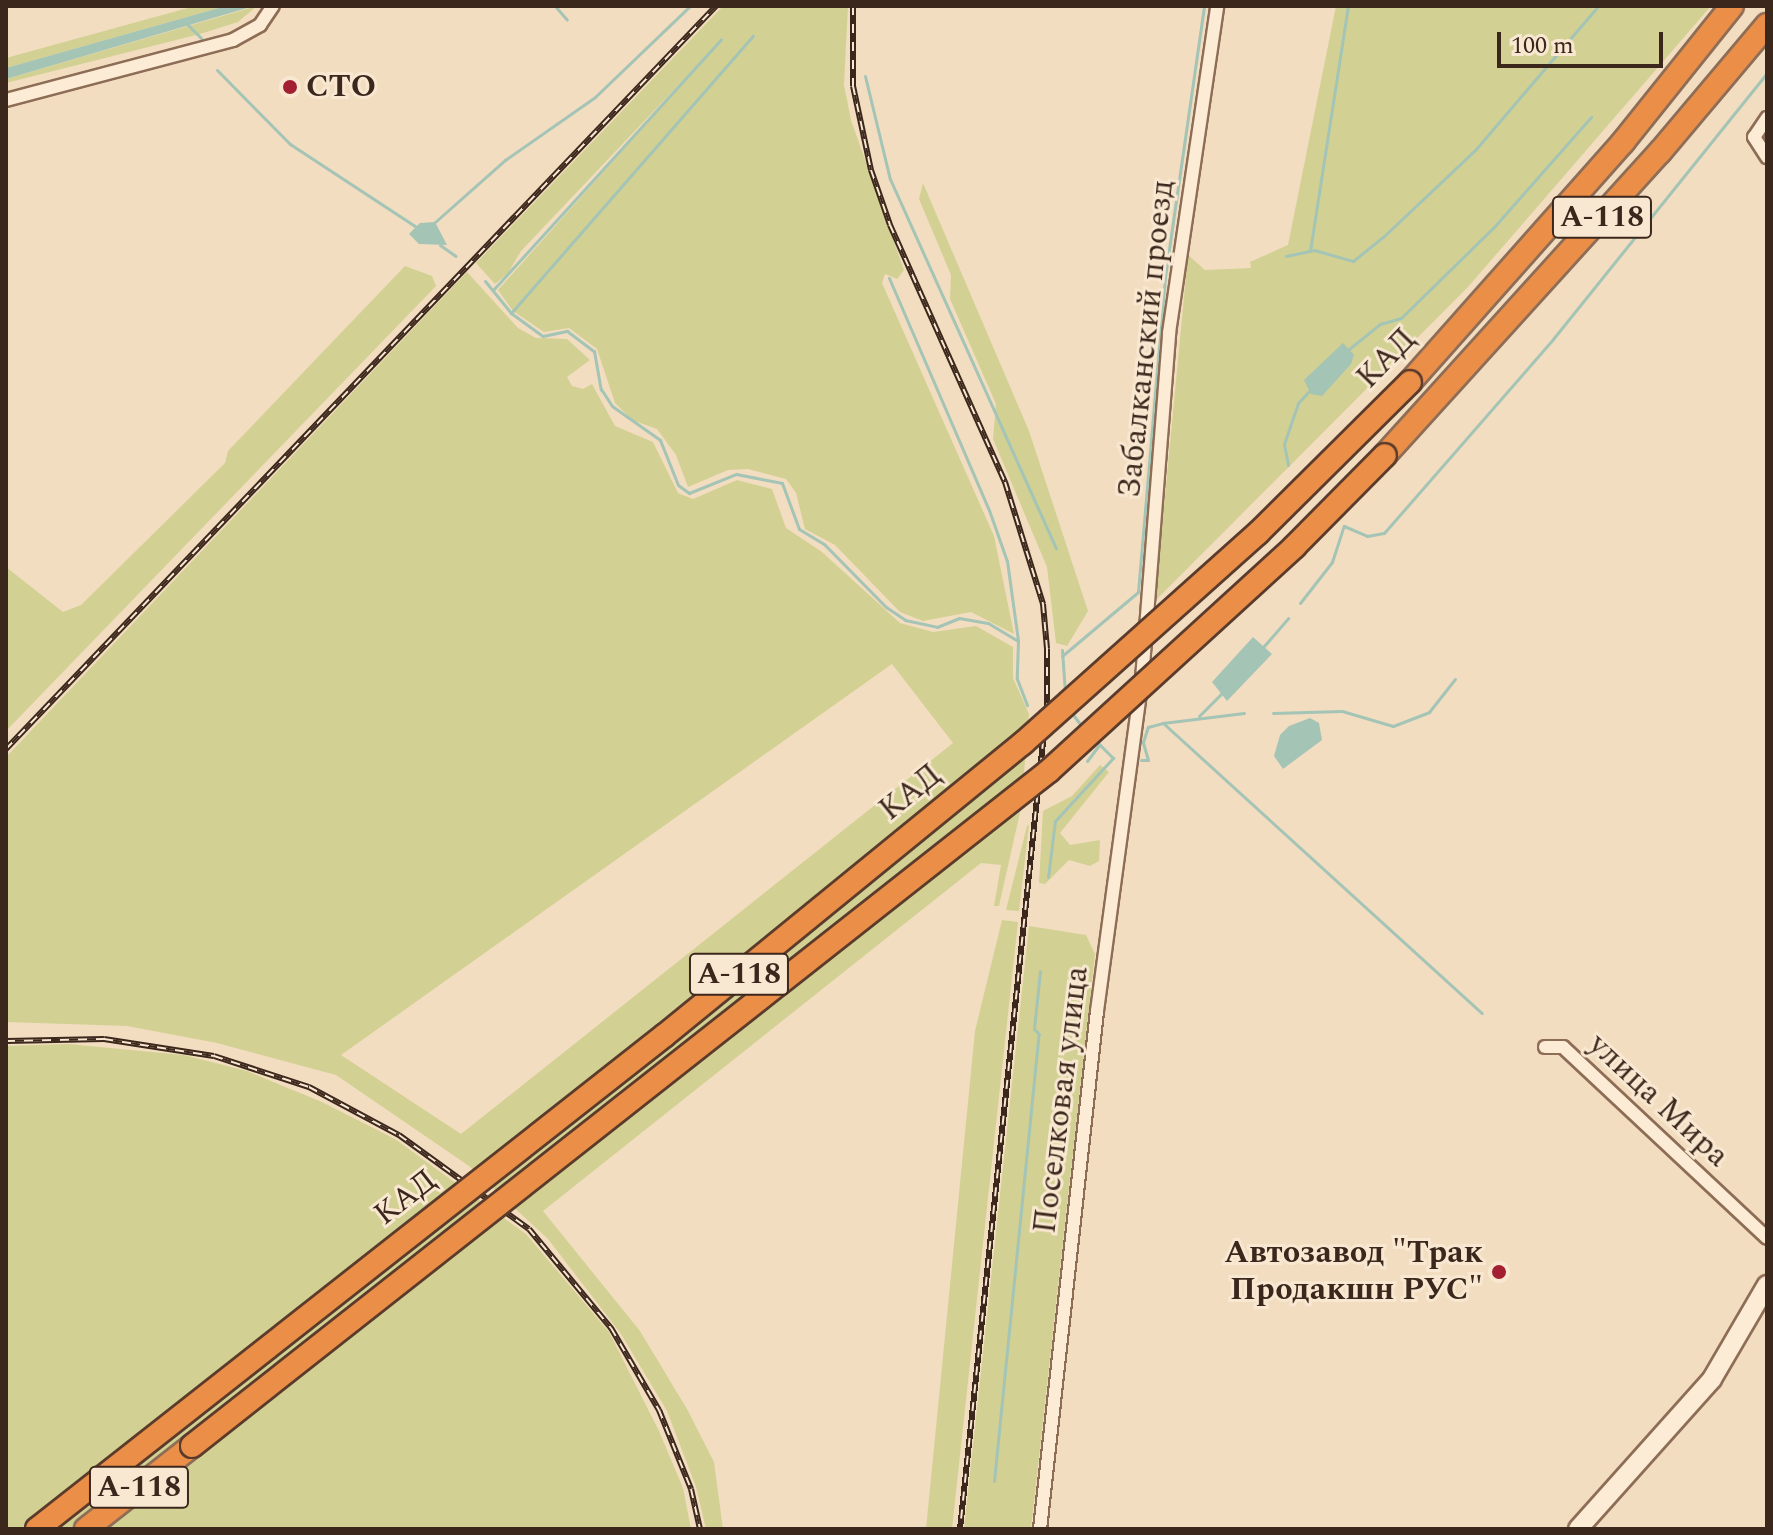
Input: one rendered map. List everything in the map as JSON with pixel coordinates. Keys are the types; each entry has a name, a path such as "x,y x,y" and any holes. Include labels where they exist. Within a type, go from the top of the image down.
{"highway":[{"name":"КАД","path":"37,1529 665,1035 1023,743 1258,533 1410,382 1623,142 1732,6"},
{"name":"КАД","path":"86,1529 1050,770 1294,547 1433,406 1767,25"}],"street":[{"path":"6,100 233,40 260,25 273,6"},
{"name":"Забалканский проезд","path":"1142,679 1169,333 1217,6"},
{"path":"1767,118 1754,137 1767,157"},
{"name":"Поселковая улица","path":"1040,1529 1097,1011 1142,679"},
{"name":"улица Мира","path":"1545,1047 1563,1047 1767,1238"},
{"path":"1578,1529 1712,1379 1767,1285"}],"shaded area":[{"path":"195,6 226,6 6,68 6,58"},
{"path":"226,6 254,6 6,79 6,68"},
{"path":"257,6 238,22 200,34 6,83 6,79"},
{"path":"723,6 848,6 844,85 851,120 904,270 897,279 885,274 882,283 994,536 1014,634 971,612 923,621 900,612 835,545 805,529 796,493 786,479 748,469 728,470 688,487 676,455 657,429 632,420 615,403 597,349 569,328 544,332 513,311 498,290 724,37 521,251 508,273 495,284 476,263"},
{"path":"1336,6 1711,6 1468,287 1155,601 1188,255 1205,270 1251,268 1250,262 1288,245"},
{"path":"923,183 1029,431 1088,611 1067,646 1056,643 1047,567 993,439 996,404 950,299 951,275 919,199"},
{"path":"435,222 447,245 419,244 409,234 420,223"},
{"path":"405,266 432,276 436,286 6,731 6,567 63,612 81,605 225,463 228,451"},
{"path":"467,272 518,328 536,338 567,339 590,360 567,377 572,386 583,389 592,384 615,426 653,442 678,493 693,499 737,480 772,489 786,528 822,552 900,623 933,632 976,626 1013,647 1013,678 1029,714 1021,808 999,906 994,906 1001,865 981,863 543,1211 640,1331 687,1409 714,1462 723,1529 706,1529 696,1487 667,1411 621,1334 548,1239 469,1166 336,1075 217,1043 127,1026 6,1022 6,757","holes":["892,664 953,743 461,1134 341,1055"]},
{"path":"1343,343 1354,355 1351,364 1322,396 1311,394 1304,380"},
{"path":"1253,637 1272,654 1227,701 1212,682"},
{"path":"1310,718 1319,723 1322,740 1283,769 1274,756 1280,735 1289,726"},
{"path":"1100,765 1109,772 1060,833 1070,845 1100,840 1099,861 1090,866 1069,860 1045,884 1039,883 1043,811 1072,796"},
{"path":"1027,826 1019,911 1006,910"},
{"path":"1002,920 1018,922 952,1529 926,1529 975,1031"},
{"path":"1029,926 1086,935 1095,954 1031,1529 964,1529"},
{"path":"68,1044 184,1055 247,1071 322,1102 395,1139 526,1234 609,1332 659,1431 683,1488 691,1529 6,1529 6,1046"}],"waterway":[{"path":"555,6 567,20"},
{"path":"435,222 505,160 595,97 690,6"},
{"path":"1062,656 1138,592 1165,277 1204,6"},
{"path":"1310,251 1348,6"},
{"path":"1286,256 1314,250 1353,261 1383,237 1476,149 1598,6"},
{"path":"187,24 201,38"},
{"path":"511,313 753,36"},
{"path":"493,290 721,39"},
{"path":"217,70 290,144 418,228"},
{"path":"1300,603 1332,562 1344,526 1367,536 1384,533 1553,339 1767,73"},
{"path":"865,76 890,179 1056,548"},
{"path":"1349,349 1380,324 1401,318 1494,227 1591,117"},
{"path":"440,245 456,256"},
{"path":"889,278 989,510 1007,561 1018,640"},
{"path":"485,281 511,313 543,336 567,331 594,351 601,389 612,406 660,440 678,485 689,493 736,474 782,483 799,529 824,544 886,607 905,620 937,627 959,618 988,623 1018,641 1017,679 1027,705"},
{"path":"1288,465 1284,444 1298,403 1311,389"},
{"path":"1264,646 1288,618"},
{"path":"1062,650 1065,693"},
{"path":"1273,713 1342,711 1393,726 1429,712 1455,679"},
{"path":"1199,716 1222,693"},
{"path":"1071,712 1083,728"},
{"path":"1244,713 1163,723 1482,1013"},
{"path":"1141,760 1148,760 1143,742 1148,727 1163,723"},
{"path":"1048,877 1055,821 1113,758 1094,739"},
{"path":"1087,761 1099,745"},
{"path":"994,1481 1039,1034 1034,1029 1040,971"}],"railway":[{"path":"6,749 716,6"},
{"path":"853,6 853,86 871,170 890,225 1005,482 1043,604 1047,649 1047,704 960,1529"},
{"path":"6,1041 104,1039 214,1056 309,1087 399,1135 529,1229 611,1328 659,1410 691,1489 700,1529"}],"place":[{"name":"СТО","path":"290,87"},
{"name":"Автозавод \"Трак Продакшн РУС\"","path":"1499,1272"}]}
